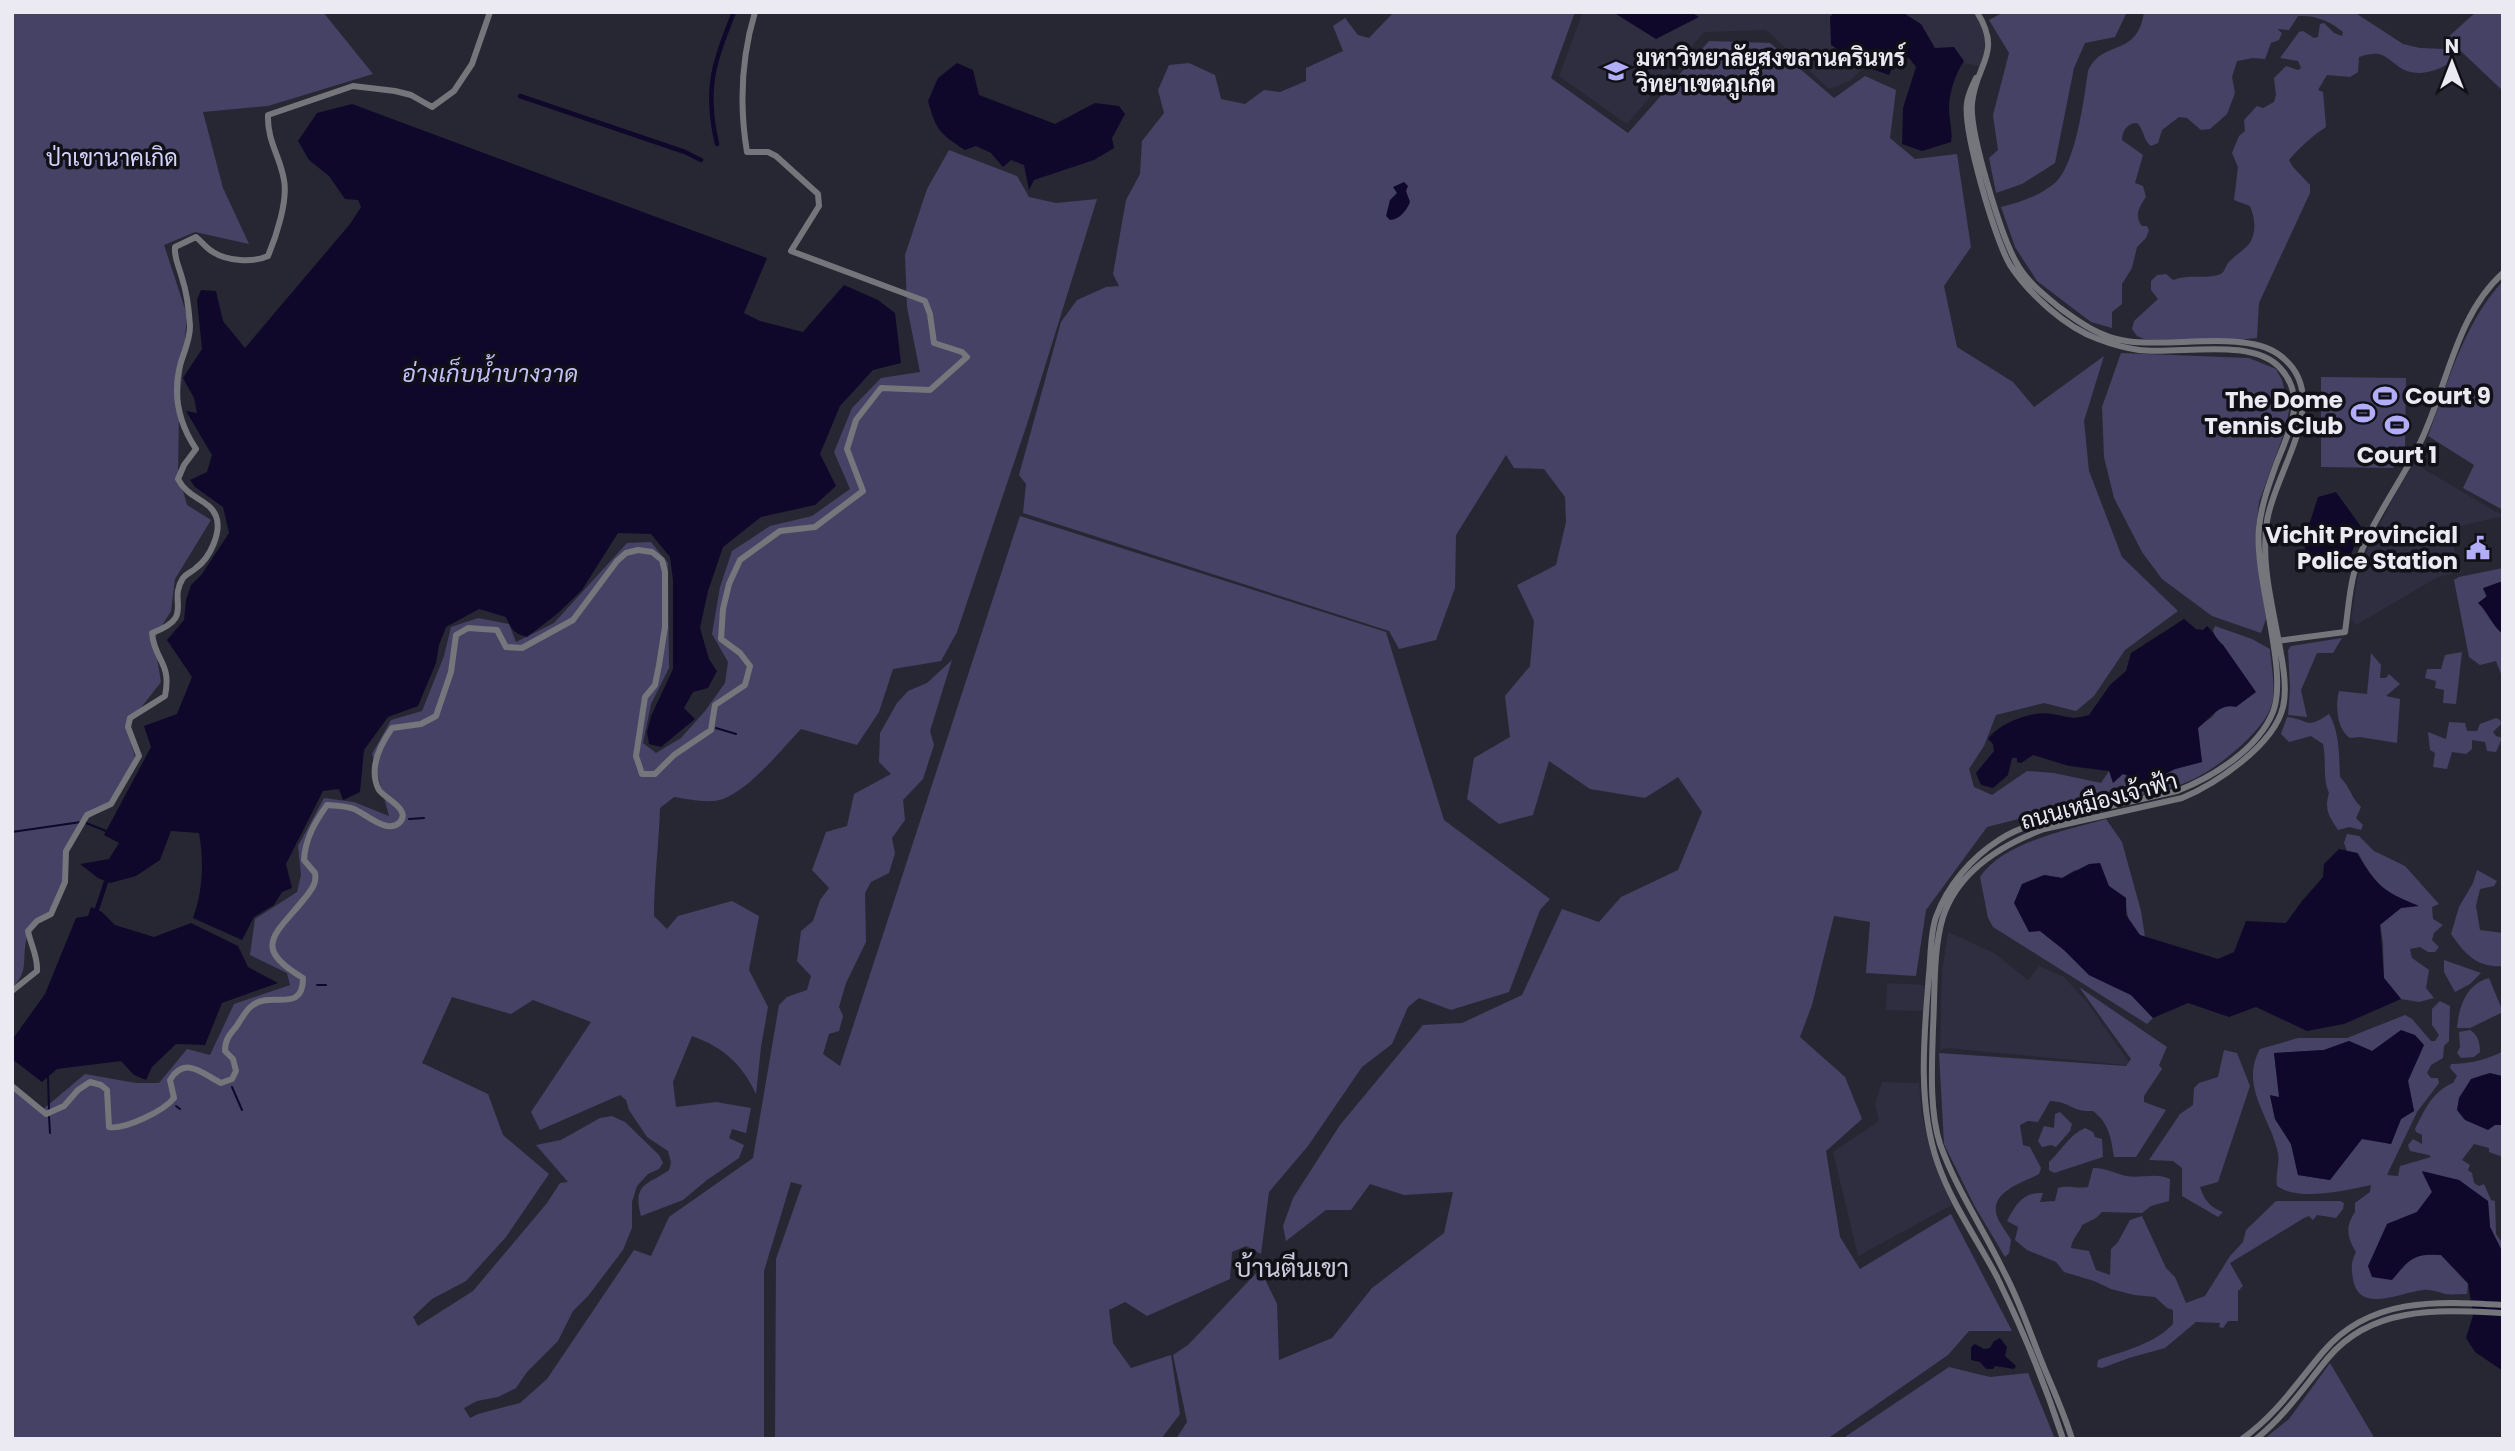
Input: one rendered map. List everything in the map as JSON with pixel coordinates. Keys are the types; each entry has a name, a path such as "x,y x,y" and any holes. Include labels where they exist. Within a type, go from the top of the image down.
{"street":[{"path":"12,991 37,971 38,961 28,931 37,921 51,914 65,882 66,851 87,816 111,804 139,756 128,727 130,718 165,696 169,680 166,667 153,643 152,633 170,626 177,615 179,587 184,577 206,558 218,527 212,509 184,491 178,479 196,449 176,405 181,360 189,345 190,328 187,298 174,258 175,247 196,237 212,252 223,257 258,261 268,256 279,231 285,182 267,131 268,115 353,86 402,93 432,107 454,91 472,64 489,12"},
{"path":"12,1086 46,1114 64,1106 78,1090 90,1082 101,1084 107,1090 109,1127 118,1129 168,1106 174,1098 170,1080 175,1071 184,1067 199,1070 222,1083 232,1079 236,1071 233,1059 225,1051 225,1041 251,1005 264,1000 295,998 303,990 303,978 276,959 272,949 273,936 314,886 315,873 304,860 305,845 317,820 327,805 356,810 383,824 394,826 401,822 401,810 379,790 375,772 377,755 391,728 421,724 436,716 451,672 456,635 468,628 497,630 506,647 522,648 573,620 626,553 638,550 652,552 662,560 665,572 665,626 655,685 645,696 636,756 642,774 655,774 674,755 711,730 715,705 745,685 750,666 740,653 721,639 723,609 729,583 740,560 780,531 815,527 863,491 847,449 856,420 881,388 930,390 967,357 962,352 934,343 930,314 925,301 791,251 818,206 818,194 776,156 768,152 747,152 740,98 745,49 755,12"},
{"name":"ถนนเหมืองเจ้าฟ้า","path":"1935,940 1943,916 1962,884 1988,857 2024,837 2066,823 2182,798 2213,782 2250,752 2276,725 2283,707 2275,641 2258,552 2259,528 2266,492 2290,432 2294,395 2291,384 2275,362 2251,352 2139,350 2102,341 2088,335 2038,299 2009,263 2000,244 1968,135 1967,103 1971,86 1983,67 1989,48 1986,27 1977,12"},
{"path":"2275,641 2345,632 2354,574 2363,548 2392,489 2419,445 2469,318 2493,281 2503,273"},
{"name":"ถนนเหมืองเจ้าฟ้า","path":"2062,1435 2004,1294 1955,1204 1938,1164 1927,1124 1925,1072 1938,911 1956,879 1978,856 2020,828 2178,791 2207,778 2234,758 2267,723 2274,709 2279,667"},
{"path":"2020,828 2024,837"},
{"name":"ถนนเหมืองเจ้าฟ้า","path":"1934,950 1933,1048 1936,1128 1959,1189 2009,1281 2072,1439"},
{"path":"2256,1439 2284,1413 2333,1340 2365,1318 2409,1305 2503,1305"},
{"path":"2460,1307 2503,1313"},
{"path":"2242,1439 2300,1388"},
{"path":"2062,1435 2068,1428"}],"shaded area":[{"name":"มหาวิทยาลัยสงขลานครินทร์ วิทยาเขตภูเก็ต","path":"1583,12 1977,12 1986,27 1983,67 1885,46 1850,81 1829,89 1766,30 1704,32 1627,124 1559,76"},
{"path":"2414,463 2503,516 2448,529 2461,571 2436,578 2356,625 2351,619 2358,575 2392,500"},
{"path":"1948,932 1994,953 2028,980 2039,966 2064,977 2086,1001 2129,1062 2126,1065 1947,1048 1940,1050 1942,972"},
{"path":"1887,983 1924,985 1923,1011 1886,1010"},
{"path":"1882,1082 1919,1083 1922,1117 1937,1171 1952,1205 1858,1256 1833,1152 1879,1121 1875,1104"}],"green space":[{"name":"ป่าเขานาคเกิด","path":"12,12 323,12 373,74 268,106 203,112 223,188 249,244 195,232 164,245 187,315 179,411 178,473 187,505 211,520 175,579 171,611 154,639 161,682 126,727 135,757 110,806 84,821 66,851 63,883 51,914 31,925 26,941 23,971 12,988"},
{"path":"1394,12 1575,12 1551,78 1628,133 1709,41 1770,43 1834,98 1865,76 1896,90 1890,138 1915,159 1957,154 1971,247 1944,286 1957,347 2013,382 2034,407 2104,356 2084,421 2089,471 2122,557 2178,611 2125,650 2094,696 2076,711 2044,703 1996,715 1984,746 1969,769 1974,787 1992,795 2027,771 2054,773 2101,783 2109,771 2128,775 2140,787 2175,769 2202,762 2197,728 2217,710 2255,692 2216,639 2213,631 2215,626 2252,639 2270,649 2274,686 2270,710 2248,739 2213,768 2181,785 2145,795 2102,804 2101,798 1987,827 1926,910 1916,976 1866,973 1870,922 1834,916 1812,1005 1800,1037 1845,1077 1862,1119 1826,1151 1840,1237 1860,1269 1951,1214 2012,1331 1969,1331 1948,1355 1827,1439 1176,1439 1187,1422 1173,1355 1188,1345 1260,1269 1277,1304 1279,1360 1332,1338 1372,1288 1444,1233 1453,1192 1404,1195 1370,1184 1351,1210 1326,1210 1286,1241 1283,1226 1293,1198 1340,1125 1423,1025 1462,1023 1522,995 1562,909 1599,922 1621,897 1678,870 1702,812 1678,777 1645,798 1590,789 1549,761 1533,815 1499,824 1467,799 1474,758 1510,737 1505,696 1530,666 1534,621 1517,585 1556,565 1566,522 1565,497 1544,469 1514,468 1506,455 1456,535 1455,588 1436,640 1399,649 1389,631 1023,513 1026,484 1019,475 1061,322 1077,300 1106,287 1119,286 1113,274 1126,200 1140,174 1142,141 1164,113 1158,90 1169,65 1189,63 1215,75 1221,99 1245,104 1264,90 1280,92 1306,81 1306,68 1343,51 1333,26 1345,18 1358,35 1369,38"},
{"path":"2004,12 2127,12 2115,37 2085,43 2074,68 2055,163 2022,184 1996,193 1989,158 1998,150 1993,115 2009,53 1989,20"},
{"path":"2144,12 2354,12 2403,44 2445,49 2452,54 2451,62 2439,69 2425,72 2405,70 2385,57 2373,54 2359,57 2358,72 2350,77 2327,75 2318,90 2323,92 2326,127 2306,142 2289,160 2310,185 2310,193 2259,303 2257,338 2227,341 2144,339 2137,336 2132,329 2134,321 2158,299 2151,290 2151,281 2157,275 2166,274 2173,280 2218,275 2249,244 2254,229 2253,217 2250,206 2234,200 2238,167 2232,153 2239,136 2245,131 2244,120 2257,106 2263,108 2274,102 2274,78 2286,66 2298,70 2301,68 2298,61 2280,58 2299,32 2318,37 2320,24 2324,23 2334,33 2342,36 2343,32 2328,22 2298,16 2289,30 2277,29 2282,33 2279,40 2271,43 2265,59 2237,61 2232,77 2235,93 2227,114 2210,129 2201,130 2187,118 2179,117 2162,130 2158,143 2151,146 2137,123 2126,128 2122,140 2143,155 2135,183 2143,186 2146,197 2138,219 2142,226 2147,226 2149,230 2146,238 2137,247 2132,268 2122,284 2122,304 2112,312 2112,328 2091,322 2037,281 2015,247 2001,207 2023,201 2043,191 2063,173 2078,130 2088,71 2102,54 2127,43 2134,36"},
{"path":"2476,12 2503,12 2503,91 2447,38"},
{"path":"949,150 1017,176 1029,197 1056,203 1097,199 1027,424 957,632 941,661 893,669 879,712 857,745 801,729 765,768 734,794 711,801 674,797 660,808 654,916 667,929 678,916 732,901 759,916 749,970 768,1007 756,1094 738,1065 713,1045 692,1036 673,1082 676,1107 716,1102 751,1108 746,1133 732,1129 729,1138 744,1145 739,1158 683,1200 641,1216 640,1191 669,1170 671,1163 668,1151 647,1137 629,1110 626,1100 620,1095 540,1130 531,1112 591,1022 533,1000 511,1014 452,997 422,1063 488,1094 503,1135 549,1174 506,1237 466,1281 432,1299 413,1317 418,1326 473,1291 547,1203 560,1183 568,1182 536,1145 561,1140 600,1118 612,1116 625,1122 659,1155 663,1163 637,1186 632,1202 632,1228 623,1250 573,1311 558,1341 527,1372 516,1388 464,1408 470,1418 520,1403 547,1379 634,1250 651,1256 669,1217 753,1158 779,1005 787,997 807,990 811,976 797,961 801,931 813,921 820,900 829,888 812,870 826,832 847,826 854,794 891,774 879,762 880,733 897,703 908,691 927,683 952,660 930,731 934,745 923,779 903,800 905,820 892,838 895,853 889,873 871,882 865,893 866,942 846,983 839,1007 843,1016 839,1031 829,1034 823,1054 840,1066 1020,516 1386,632 1444,820 1550,899 1540,910 1509,992 1451,1010 1419,998 1408,1007 1392,1044 1362,1067 1308,1146 1269,1192 1261,1254 1246,1246 1232,1252 1230,1279 1147,1316 1125,1302 1109,1310 1113,1343 1131,1368 1171,1355 1180,1414 1161,1439 775,1439 776,1259 802,1185 791,1182 764,1271 764,1439 12,1439 12,1086 41,1111 85,1074 136,1083 159,1083 187,1049 210,1055 234,1004 290,985 287,973 250,955 255,919 297,892 301,875 298,846 324,798 354,802 389,816 372,754 391,720 422,711 444,656 451,627 478,618 509,624 516,642 554,623 627,543 651,542 668,563 669,668 651,704 643,743 656,753 681,738 725,683 728,662 712,634 720,587 732,551 770,526 812,516 850,489 834,452 852,408 881,378 920,372 907,307 905,255 927,189"},
{"path":"2503,281 2503,510 2463,488 2474,465 2428,436 2467,334"},
{"path":"2121,353 2249,358 2276,369 2282,380 2289,410 2286,428 2259,502 2256,529 2256,549 2266,619 2261,633 2212,616 2162,579 2142,552 2114,498 2104,457 2102,407"},
{"name":"The Dome Tennis Club","path":"2321,377 2406,378 2405,448 2393,468 2321,467"},
{"path":"2503,568 2503,581 2483,589 2494,624 2503,634 2503,679 2496,661 2480,665 2469,657 2454,580"},
{"path":"2342,638 2333,653 2317,653 2301,690 2307,717 2288,715 2288,650 2291,646"},
{"path":"2462,652 2456,704 2443,703 2444,690 2435,688 2436,681 2425,678 2427,669 2441,669 2445,655"},
{"path":"2371,653 2381,665 2380,678 2386,678 2389,674 2400,684 2386,696 2400,699 2397,743 2350,738 2340,724 2337,710 2339,691 2367,694"},
{"path":"2329,714 2337,737 2340,777 2361,807 2356,818 2363,825 2361,830 2349,827 2338,830 2330,817 2327,808 2329,793 2323,744 2311,736 2289,742 2281,734 2287,717 2311,723"},
{"path":"2496,718 2501,724 2493,732 2502,738 2496,752 2487,751 2485,742 2472,740 2472,749 2466,754 2452,752 2447,769 2433,767 2435,753 2430,750 2428,732 2446,739 2449,722 2465,723 2467,731 2477,731 2480,724"},
{"path":"2106,819 2122,842 2141,911 2145,937 2132,926 2126,898 2109,886 2075,870 2062,878 2044,875 2040,931 2089,975 2131,995 2153,1018 2147,1024 1993,927 1988,918 1980,877 1990,865 2020,846 2037,839"},
{"path":"2347,834 2359,836 2374,851 2405,866 2439,904 2432,907 2433,919 2443,925 2434,933 2432,940 2439,947 2435,952 2428,952 2420,947 2410,949 2412,958 2429,970 2426,988 2434,998 2419,1002 2401,999 2384,978 2380,924 2401,908 2417,905 2388,891 2370,873 2358,853 2347,851 2344,843"},
{"path":"2477,870 2497,881 2494,886 2480,889 2476,906 2480,930 2503,933 2503,966 2486,965 2472,958 2451,934 2459,907"},
{"path":"2444,960 2481,973 2470,984 2455,992 2444,972"},
{"path":"2489,978 2503,1012 2470,1028 2457,1028 2465,997 2475,985"},
{"path":"2079,987 2167,1047 2159,1065 2162,1069 2144,1096 2144,1102 2166,1110 2136,1157 2114,1157 2106,1126 2093,1111 2050,1101 2038,1122 2028,1121 2020,1125 2023,1145 2030,1147 2041,1168 2039,1174 2000,1196 1997,1203 1999,1221 2011,1240 2009,1253 2005,1257 1974,1205 1944,1144 1939,1053 2126,1066 2131,1059"},
{"path":"2440,1001 2450,1006 2449,1041 2444,1046 2443,1058 2431,1065 2427,1073 2431,1078 2438,1078 2439,1083 2417,1112 2387,1175 2398,1176 2400,1166 2431,1157 2410,1151 2408,1145 2413,1139 2422,1144 2422,1135 2415,1129 2430,1101 2453,1083 2457,1076 2450,1068 2451,1064 2477,1061 2503,1051 2503,1078 2493,1075 2480,1076 2459,1098 2495,1125 2503,1125 2503,1157 2489,1152 2489,1148 2474,1144 2462,1160 2470,1165 2468,1170 2472,1173 2474,1183 2479,1186 2484,1184 2491,1200 2495,1201 2496,1234 2503,1244 2503,1253 2490,1227 2488,1201 2422,1172 2432,1192 2417,1212 2387,1224 2407,1262 2422,1254 2441,1255 2468,1284 2467,1294 2426,1290 2372,1299 2357,1290 2353,1279 2353,1259 2356,1252 2348,1232 2355,1212 2355,1203 2370,1192 2371,1185 2310,1194 2286,1191 2277,1186 2278,1153 2258,1102 2253,1076 2254,1063 2260,1049 2298,1038 2347,1038 2405,1015 2412,1019 2431,1041 2435,1041 2439,1035 2432,1025 2432,1009","holes":["2349,1041 2372,1051 2408,1081 2414,1111 2401,1119 2391,1144 2362,1138 2330,1180 2298,1175 2291,1144 2275,1119 2270,1096 2280,1098 2274,1053 2324,1050"]},
{"path":"2470,1030 2478,1040 2480,1052 2474,1057 2461,1058 2457,1053 2460,1047 2459,1032"},
{"path":"2224,1050 2237,1053 2250,1086 2218,1182 2200,1187 2208,1203 2223,1212 2218,1217 2182,1196 2182,1168 2173,1161 2149,1160 2180,1114 2193,1105 2194,1088 2199,1083 2218,1077"},
{"path":"2060,1112 2072,1124 2070,1131 2056,1147 2042,1147 2038,1141 2044,1126 2054,1128 2055,1114"},
{"path":"2085,1128 2093,1132 2095,1137 2102,1139 2103,1157 2054,1173 2049,1170 2049,1162 2070,1139"},
{"path":"2093,1168 2126,1176 2159,1176 2170,1179 2169,1201 2151,1206 2142,1213 2102,1212 2082,1225 2071,1248 2089,1251 2096,1270 2110,1275 2111,1249 2130,1220 2142,1216 2186,1303 2205,1296 2230,1256 2243,1242 2246,1230 2276,1201 2344,1203 2336,1218 2317,1215 2313,1220 2309,1216 2304,1218 2230,1263 2243,1286 2238,1291 2238,1321 2228,1321 2223,1328 2219,1327 2220,1323 2196,1322 2165,1348 2102,1368 2097,1367 2098,1360 2138,1346 2166,1331 2173,1324 2173,1310 2155,1297 2111,1289 2064,1272 2056,1262 2027,1250 2015,1240 2018,1227 2007,1221 2017,1204 2025,1197 2043,1193 2040,1202 2055,1201 2058,1188 2088,1187"},
{"path":"2330,1363 2375,1439 2264,1439 2289,1419"},
{"path":"1949,1367 1990,1377 2028,1373 2055,1439 1842,1439"}],"water":[{"path":"1691,12 1699,17 1656,39 1616,14"},
{"path":"1834,12 1902,12 1921,24 1935,48 1954,47 1964,61 1955,78 1950,97 1951,142 1922,151 1902,144 1903,108 1916,67 1909,58 1896,58 1889,75 1864,66 1831,45 1830,17"},
{"path":"957,63 973,70 979,95 1055,124 1095,103 1119,106 1125,114 1112,138 1114,148 1094,160 1034,180 1029,190 1024,165 1011,160 1003,167 991,153 976,146 965,150 944,135 937,125 928,101 938,78"},
{"name":"อ่างเก็บน้ำบางวาด","path":"352,104 767,258 744,313 760,321 803,332 844,285 878,300 895,313 901,363 873,370 840,406 820,454 836,486 815,505 761,517 723,547 708,591 700,628 709,659 717,671 708,688 693,692 684,708 695,719 661,747 649,744 647,732 651,716 673,669 673,580 670,557 651,534 618,533 582,590 527,637 514,630 506,617 479,609 446,627 436,663 418,706 388,717 364,750 360,792 343,800 339,789 323,791 286,864 292,888 282,892 274,905 254,917 242,940 193,918 202,876 199,833 171,831 160,860 136,876 110,883 98,878 80,864 109,859 119,843 104,835 151,747 144,726 177,714 192,677 167,640 184,620 191,585 202,574 229,533 223,507 195,487 190,480 207,472 212,455 186,411 197,413 194,398 183,378 202,349 197,300 201,290 216,291 223,321 245,348 350,224 361,207 358,200 345,199 329,176 309,160 298,141 317,113"},
{"path":"1404,182 1408,186 1406,191 1410,202 1402,214 1390,220 1386,216 1390,200 1397,193 1393,187"},
{"path":"2336,492 2362,528 2348,561 2306,558 2304,541 2318,497"},
{"path":"2503,581 2503,634 2478,603 2487,596 2483,588"},
{"path":"2184,619 2196,629 2203,630 2207,626 2209,628 2256,692 2236,707 2220,709 2198,728 2202,762 2175,769 2140,787 2131,785 2128,776 2123,774 2113,783 2109,771 2069,766 2033,755 2021,763 2017,762 2017,758 2012,758 2008,775 1993,788 1981,785 1976,773 1994,751 1993,744 1988,739 1993,733 2008,723 2036,714 2074,718 2089,715 2110,685 2126,671 2131,653"},
{"path":"2339,849 2357,853 2382,887 2419,906 2401,908 2380,925 2384,978 2401,999 2344,1024 2307,1031 2256,1007 2229,1017 2188,1003 2153,1018 2131,995 2089,975 2040,931 2029,932 2014,903 2022,884 2044,875 2062,878 2089,864 2100,863 2109,886 2126,898 2126,915 2140,935 2218,959 2234,952 2246,921 2286,923 2323,877 2324,864"},
{"path":"91,907 102,912 115,925 154,937 191,923 238,946 248,967 278,983 222,1003 205,1045 176,1044 152,1067 146,1080 134,1075 121,1061 57,1069 42,1082 12,1059 12,1040 45,994 76,918 88,916"},
{"path":"2401,1030 2415,1035 2424,1045 2408,1081 2414,1111 2401,1119 2391,1144 2362,1139 2330,1180 2298,1175 2291,1144 2275,1119 2270,1095 2279,1097 2274,1053 2324,1050 2349,1041 2372,1051"},
{"path":"2490,1073 2503,1078 2503,1125 2495,1125 2488,1130 2465,1120 2457,1110 2459,1098 2471,1079"},
{"path":"2422,1171 2459,1180 2488,1201 2490,1227 2503,1253 2503,1371 2475,1352 2466,1338 2473,1315 2468,1283 2441,1255 2418,1256 2392,1280 2372,1277 2368,1266 2387,1224 2417,1212 2432,1192"},
{"path":"2000,1338 2007,1347 2005,1356 2016,1366 2014,1369 1995,1366 1993,1369 1986,1369 1980,1362 1971,1360 1971,1347 1975,1344 1984,1349 1990,1348 1994,1341"}],"waterway":[{"path":"717,144 711,91 716,61 734,12"},
{"path":"520,96 685,152 701,160"},
{"path":"716,728 736,734"},
{"path":"409,819 424,818"},
{"path":"12,832 81,822"},
{"path":"86,823 106,831"},
{"path":"97,909 106,882"},
{"path":"317,985 326,985"},
{"path":"48,1077 49,1111"},
{"path":"232,1087 242,1110"},
{"path":"176,1106 180,1109"},
{"path":"49,1117 50,1133"}],"place":[{"name":"มหาวิทยาลัยสงขลานครินทร์ วิทยาเขตภูเก็ต","path":"1616,71"},
{"name":"Court 9","path":"2385,396"},
{"name":"The Dome Tennis Club","path":"2363,413"},
{"name":"Court 1","path":"2397,425"},
{"name":"Vichit Provincial Police Station","path":"2478,548"}],"district":[{"name":"บ้านตีนเขา","path":"1292,1268"}]}
